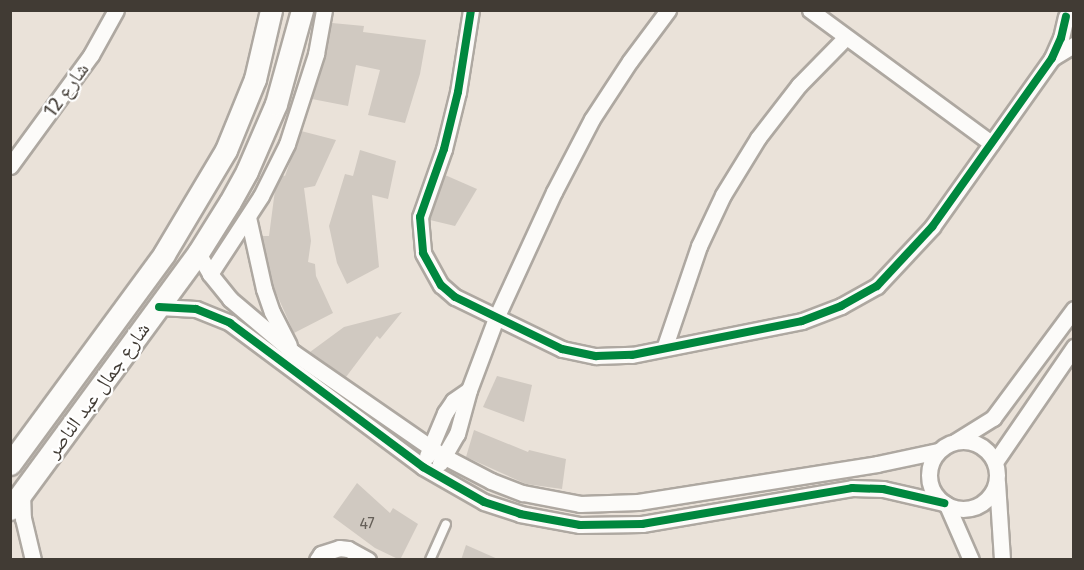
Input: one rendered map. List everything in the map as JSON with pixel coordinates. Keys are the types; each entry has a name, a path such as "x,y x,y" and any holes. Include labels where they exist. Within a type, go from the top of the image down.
{"main road":[{"name":"شارع جمال عبد الناصر","path":"10,464 165,254 226,150 255,79 271,10"},
{"name":"شارع جمال عبد الناصر","path":"16,501 198,253 230,202 263,138 290,60 302,10"}],"street":[{"name":"شارع 12","path":"10,166 91,55 116,10"},
{"path":"210,274 248,217 287,144 316,54 324,10"},
{"path":"471,10 458,92 444,149 420,216 419,235 426,262 441,285 455,297 562,349 596,356 632,355 665,346 802,321 841,306 877,286 909,255 932,227 1052,58 1062,38 1066,17"},
{"path":"428,470 437,452 462,423 470,390 496,318 554,192 587,128 630,61 668,10"},
{"path":"810,10 991,143"},
{"path":"665,346 699,246 723,195 758,138 792,94 846,37"},
{"path":"1052,58 1074,45"},
{"path":"248,217 264,289 272,312 294,353"},
{"path":"198,253 210,274 230,299 294,353 437,452 491,481 551,501 609,504 865,466 938,451 993,418 1074,309"},
{"path":"159,307 177,306 213,314 244,334 428,470 493,505 549,521 580,525 642,524 852,488 883,489 960,509 973,508 985,501 993,491 997,478"},
{"path":"244,334 254,320"},
{"path":"995,462 1074,347"},
{"path":"955,442 967,441 978,444 995,462 1002,560"},
{"path":"938,451 933,460 929,479 931,488 945,504 971,560"},
{"path":"16,501 23,518 33,560"},
{"path":"317,560 321,554 339,548 348,549 368,560"}],"lane":[{"path":"430,560 446,524"}],"building":[{"path":"332,23 364,26 363,32 426,40 420,74 405,123 368,115 380,70 356,65 348,106 312,99 325,57"},
{"path":"301,131 336,140 315,186 304,188 311,241 308,262 315,264 316,276 333,313 294,333 273,286 262,236 269,236 275,190 282,175 285,176"},
{"path":"360,150 396,161 388,199 372,195 379,267 347,284 337,263 329,226 345,174 353,176"},
{"path":"445,175 477,189 455,226 430,220"},
{"path":"402,312 380,339 377,336 346,377 310,352 344,327"},
{"path":"497,376 532,385 524,422 483,407"},
{"path":"474,430 528,452 529,450 566,459 562,489 526,484 466,457"},
{"path":"357,483 390,513 393,508 418,524 400,560 375,548 333,517"},
{"path":"466,545 500,560 461,560"}],"cycle path":[{"path":"471,10 458,92 444,149 420,217 423,253 441,285 455,297 562,349 596,356 632,355 802,321 841,306 877,286 932,227 1052,58 1061,38 1066,17"},
{"path":"159,307 196,309 230,323 423,467 484,502 520,514 580,525 642,524 852,488 883,489 944,503"}]}
